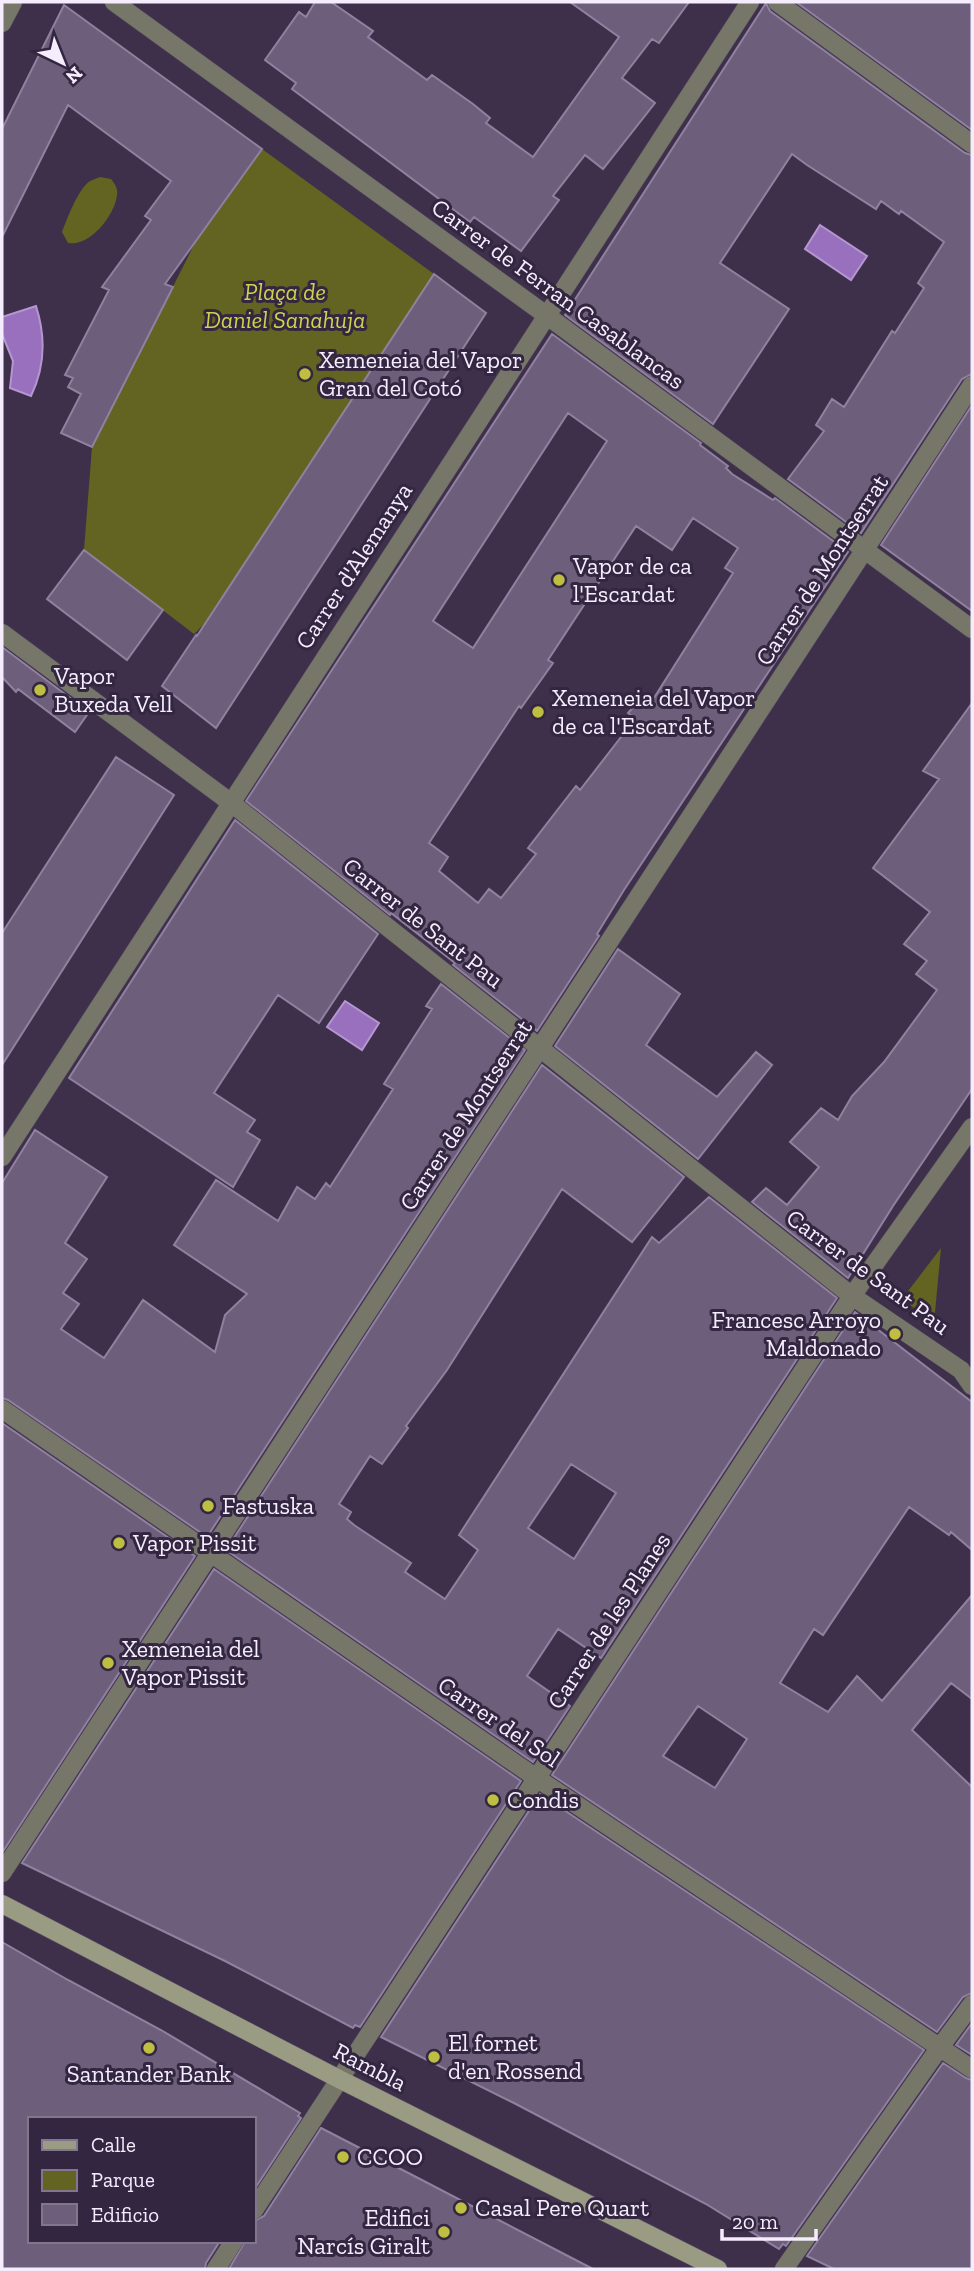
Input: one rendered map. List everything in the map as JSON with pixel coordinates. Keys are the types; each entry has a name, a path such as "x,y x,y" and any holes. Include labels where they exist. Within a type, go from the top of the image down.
{"street":[{"path":"2,23 13,2"},
{"name":"Carrer de Ferran Casablancas","path":"114,2 547,315 972,629"},
{"name":"Carrer d'Alemanya","path":"2,1157 750,2"},
{"path":"777,2 972,144"},
{"name":"Carrer de Montserrat","path":"2,1873 972,385"},
{"name":"Carrer de Sant Pau","path":"2,634 230,802 852,1296 961,1370 972,1386"},
{"name":"Carrer de les Planes","path":"256,2207 852,1296 972,1126"},
{"name":"Carrer del Sol","path":"2,1409 535,1777 972,2069"},
{"name":"Rambla","path":"2,1904 718,2269"},
{"path":"784,2269 972,2004"},
{"path":"216,2269 233,2243"}],"green space":[{"name":"Plaça de Daniel Sanahuja","path":"262,149 434,274 206,622 194,634 84,550 92,447 196,241"},
{"path":"100,177 111,179 117,188 112,212 93,235 76,243 68,243 62,232 73,205 86,185"},
{"path":"941,1248 934,1323 902,1299"}],"shaded area":[{"path":"820,225 867,256 851,280 805,249"},
{"path":"36,306 43,340 39,374 31,396 10,388 13,361 2,334 2,317"},
{"path":"345,1001 379,1023 362,1050 327,1027"}],"building":[{"path":"315,2 331,2 373,31 368,37 427,80 432,75 473,104 490,118 486,123 533,157 619,37 570,2 689,2 659,43 652,39 622,78 655,103 603,169 585,155 553,196 559,200 521,251 474,217 470,222 292,89 296,83 265,60 299,12 306,17"},
{"path":"796,2 972,2 972,130"},
{"path":"766,3 770,11 965,153 972,155 972,374 962,379 861,533 788,479 824,431 816,425 832,399 844,407 892,331 895,333 924,288 918,283 944,242 901,211 899,214 881,201 876,209 792,154 720,263 789,309 713,424 565,315"},
{"path":"64,5 262,149 165,284 173,287 92,447 61,433 81,394 68,387 73,378 65,375 109,290 102,287 151,220 145,216 171,181 68,105 2,237 2,129"},
{"path":"434,274 486,313 216,728 162,686"},
{"path":"552,334 701,443 700,445 728,466 726,468 732,474 773,500 775,498 848,552 624,890 597,934 599,936 537,1031 453,965 455,963 246,801","holes":["568,413 607,441 473,648 433,621","693,518 738,548 725,568 733,573 652,701 644,695 628,713 635,719 580,790 576,786 528,848 536,854 501,898 489,889 478,903 439,871 448,857 429,843 519,706 521,708 553,663 548,660 636,526 672,550"]},
{"path":"972,405 972,611 881,545"},
{"path":"84,550 163,610 127,660 47,599"},
{"name":"Vapor Buxeda Vell","path":"2,647 89,712 75,732 18,689 16,692 2,677"},
{"path":"972,703 972,1089 848,1278 752,1202 766,1188 787,1205 819,1167 790,1142 821,1108 838,1120 852,1096 884,1062 937,990 916,974 927,961 904,944 930,912 873,868 939,779 923,771"},
{"path":"116,757 174,795 2,1065 2,933"},
{"path":"235,820 378,934 319,1023 278,995 214,1093 255,1120 247,1132 260,1140 233,1187 69,1078"},
{"path":"618,949 680,994 646,1045 717,1097 756,1052 772,1065 698,1159 555,1046"},
{"path":"441,984 525,1050 207,1537 2,1398 2,1183 35,1130 107,1177 65,1243 87,1259 63,1293 79,1304 61,1329 104,1358 143,1300 215,1352 225,1315 247,1294 174,1245 216,1180 278,1221 297,1187 315,1199 326,1183 330,1187 393,1089 384,1084 432,1009 426,1006"},
{"path":"542,1065 684,1177 632,1242 562,1189 447,1370 406,1426 408,1428 382,1464 370,1456 339,1504 351,1512 347,1519 354,1525 411,1563 405,1572 445,1599 478,1550 459,1535 652,1237 659,1243 709,1197 837,1298 601,1658 558,1629 527,1676 570,1706 533,1762 226,1550","holes":["571,1464 616,1493 574,1559 528,1528"]},
{"path":"855,1312 972,1402 972,1550 951,1532 949,1535 909,1507 823,1635 814,1629 780,1683 828,1712 857,1676 882,1701 972,1595 972,1699 951,1683 912,1730 972,1787 972,1993 963,1997 937,2032 552,1775","holes":["698,1706 747,1739 715,1788 663,1756"]},
{"path":"2,1423 195,1556 2,1853"},
{"path":"214,1569 521,1781 360,2027 355,2025 353,2028 225,1961 22,1863"},
{"path":"540,1794 924,2050 786,2246 783,2244 779,2249 706,2204 381,2037"},
{"path":"2,1942 161,2030 300,2113 298,2116 301,2118 256,2187 256,2117 28,2117 28,2243 219,2243 205,2269 2,2269"},
{"path":"972,2023 972,2055 956,2045"},
{"path":"943,2063 972,2080 972,2269 834,2269 807,2256"},
{"path":"321,2128 593,2269 229,2269 244,2243 256,2243 256,2220 264,2216"}],"place":[{"name":"Xemeneia del Vapor Gran del Cotó","path":"305,374"},
{"name":"Vapor de ca l'Escardat","path":"559,580"},
{"name":"Vapor Buxeda Vell","path":"40,690"},
{"name":"Xemeneia del Vapor de ca l'Escardat","path":"538,712"},
{"name":"Francesc Arroyo Maldonado","path":"895,1334"},
{"name":"Fastuska","path":"208,1506"},
{"name":"Vapor Pissit","path":"119,1543"},
{"name":"Xemeneia del Vapor Pissit","path":"108,1663"},
{"name":"Condis","path":"493,1800"},
{"name":"Santander Bank","path":"149,2048"},
{"name":"El fornet d'en Rossend","path":"434,2057"},
{"name":"CCOO","path":"343,2157"},
{"name":"Casal Pere Quart","path":"461,2208"},
{"name":"Edifici Narcís Giralt","path":"444,2232"}]}
